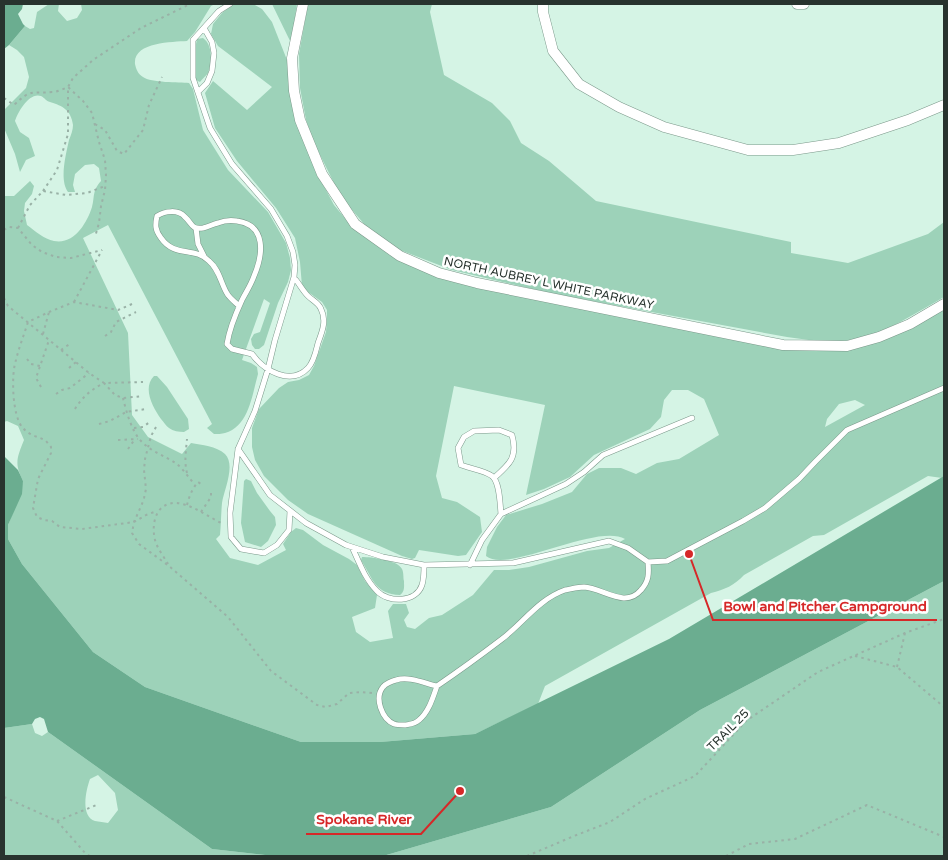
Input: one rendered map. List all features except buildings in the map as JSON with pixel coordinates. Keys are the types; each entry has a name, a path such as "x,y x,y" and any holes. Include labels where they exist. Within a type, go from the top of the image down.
{"street":[{"name":"NORTH AUBREY L WHITE PARKWAY","path":"303,4 292,58 294,91 300,120 322,174 355,224 400,256 439,273 477,283 783,345 846,346 879,337 910,324 944,304"},
{"path":"544,4 543,12 552,51 579,84 619,107 664,127 748,150 793,150 839,143 908,120 944,105"},
{"path":"797,4 804,4"}],"lane":[{"path":"230,4 219,11 193,40 193,78 210,128 232,164 271,209 287,236 293,252 295,272 255,411 238,449 230,514 231,536 241,549 264,552 277,545 289,530 290,511"},
{"path":"198,92 207,83 212,71 214,53 212,42 204,28"},
{"path":"239,306 228,295 216,269 209,261 196,254 177,251 167,246 156,230 157,216 164,212 174,211 185,216 191,225 196,228 204,228 217,223 236,220 254,227 258,233 261,246 257,269 239,306 227,344 232,349 252,354 258,362 268,369 284,376 300,374 309,367 314,358 323,329 324,318 321,307 308,296 296,280"},
{"path":"196,228 198,244 205,258"},
{"path":"238,449 270,495 306,523 346,545 383,557 424,565 513,563 610,541 628,548 648,562 667,561 765,508 782,494 847,430 944,388"},
{"path":"470,565 482,540 501,514 566,484 603,456 692,418"},
{"path":"494,478 508,465 514,454 512,435 499,430 474,430 464,437 458,448 461,465 490,474 494,478 498,489 501,514"},
{"path":"352,547 367,578 377,592 389,599 412,597 418,592 423,584 424,565"},
{"path":"437,686 403,679 388,683 382,687 380,694 382,711 392,723 414,724 426,712 437,686 504,638 538,607 558,593 582,587 592,588 627,599 638,593 644,586 649,574 648,562"}],"path":[{"path":"18,228 30,206 57,170 68,134 68,87 73,78 93,60 141,28 190,4"},
{"path":"95,124 105,130 117,152 124,154 143,130 149,104 162,77"},
{"path":"4,98 14,104 24,95 32,92 54,92 68,87"},
{"path":"68,87 92,113 105,160 106,186 95,237"},
{"path":"43,191 66,194 88,193 106,186"},
{"path":"4,230 9,227 18,228 32,245 42,252 56,257 71,258 102,250 74,302"},
{"path":"4,298 8,306 89,373 104,383 115,395 123,398 143,396"},
{"path":"132,304 118,310 74,302 28,322 14,367 16,415 22,427 33,436 47,441 51,447 51,453 38,479 33,508 37,516 44,520 52,521 60,527 82,529 134,522 157,511 164,505 176,503 201,512 230,528"},
{"path":"42,334 49,312"},
{"path":"105,336 111,332 116,322 136,312"},
{"path":"41,387 36,378 49,340"},
{"path":"61,350 71,343"},
{"path":"27,359 31,364 40,366"},
{"path":"69,368 76,362"},
{"path":"56,394 70,388 89,373"},
{"path":"75,409 79,402 94,388 104,383 143,382"},
{"path":"123,398 126,412 137,439 148,448 176,463 183,469 194,485"},
{"path":"99,424 110,421 126,412 146,409"},
{"path":"134,428 143,427 151,421"},
{"path":"156,427 151,436 145,459 146,489 132,533 139,544 169,566 228,617 271,671 317,705 326,707 337,704 350,693 380,694"},
{"path":"118,440 137,439"},
{"path":"128,448 137,439"},
{"path":"187,439 185,466 187,475"},
{"path":"187,506 194,485 198,482 201,484"},
{"path":"201,512 211,496 209,491"},
{"path":"157,511 154,524 155,541 169,566"},
{"name":"TRAIL 25","path":"526,856 610,822 644,799 694,776 746,721 818,672 905,633 944,619"},
{"path":"897,667 905,633"},
{"path":"854,656 897,667 944,705"},
{"path":"4,797 57,821 86,855 90,856"},
{"path":"57,821 99,804"},
{"path":"726,856 749,844 795,839 867,804 944,837"}],"shaded area":[{"path":"4,4 23,4 18,14 25,26 4,49"},
{"path":"49,4 59,4 58,11 67,21 77,18 82,10 81,4 215,4 211,6 195,32 187,41 163,43 147,47 140,51 136,57 135,64 141,76 147,79 189,83 193,89 203,130 228,170 268,212 286,243 291,270 288,282 278,303 264,345 259,349 255,349 251,339 254,334 260,332 270,303 264,299 242,360 257,367 258,374 248,409 239,424 233,429 224,433 214,434 207,428 212,424 108,225 83,238 128,333 132,415 148,437 182,454 191,443 217,449 225,454 228,459 229,471 222,503 220,535 216,539 230,558 258,565 286,550 283,544 296,528 303,530 323,545 349,559 357,565 365,581 377,595 375,608 352,617 356,632 370,642 393,638 388,611 393,604 406,604 409,613 404,620 407,627 415,629 429,618 442,615 473,595 494,570 529,567 587,551 609,548 625,539 612,536 594,537 513,559 497,560 486,556 487,547 497,527 506,515 572,492 587,474 599,468 621,468 636,474 657,463 679,459 719,435 704,399 688,390 672,390 664,400 661,417 650,429 594,455 570,477 526,495 545,405 454,386 436,476 442,498 457,502 480,517 482,532 466,555 458,556 419,550 415,558 402,556 308,514 288,500 264,476 255,460 252,447 252,428 259,409 279,388 288,382 299,380 309,375 326,332 327,310 322,302 302,286 295,238 276,208 237,161 215,128 205,93 213,81 247,110 272,87 218,46 211,34 213,24 222,13 234,4 253,4 262,9 272,22 287,60 318,175 334,205 353,228 400,260 715,335 846,349 944,307 944,476 942,478 928,476 824,535 813,536 744,575 729,587 711,593 545,686 538,704 475,734 380,742 301,742 145,687 93,652 22,564 8,539 8,525 23,481 18,470 17,460 24,440 18,426 7,421 4,422 4,196 14,196 30,181 34,186 32,194 25,203 24,211 27,225 54,241 68,240 79,232 87,220 95,191 101,181 99,168 94,164 85,165 75,174 73,185 75,192 68,192 64,181 64,167 66,152 73,129 72,120 66,109 47,101 41,96 32,97 28,100 21,108 15,121 20,132 29,138 35,156 26,160 20,172 4,128 4,110 26,88 29,77 24,57 9,45 25,26 30,29 34,28 37,12","holes":["855,400 865,405 825,427 827,419 839,404"]},
{"path":"272,4 297,4 291,43"},
{"path":"308,4 432,4 430,12 444,75 492,103 510,121 521,143 549,161 596,201 791,242 791,253 848,263 928,234 944,222 944,297 882,331 855,339 821,341 787,337 554,294 452,270 400,250 365,225 341,197 314,143 306,120 300,88 299,54"},
{"path":"203,38 209,45 211,59 208,73 200,82 196,80 194,73 197,39"},
{"path":"154,376 157,376 167,387 188,419 189,429 184,432 174,431 168,427 155,409 149,392 149,386"},
{"path":"4,456 18,470 23,481 22,494 8,525 8,539 22,564 93,652 145,687 301,742 380,742 475,734 669,639 944,476 944,581 700,710 551,807 383,856 274,856 212,849 48,732 44,719 40,717 35,719 32,724 4,728"},
{"path":"246,479 251,481 257,493 275,517 276,525 268,541 261,547 245,542 241,523 244,481"},
{"path":"362,557 384,560 400,566 403,571 404,581 402,593 400,595 392,594 380,588 372,579 361,560"},
{"path":"944,581 944,856 383,856 551,807 700,710"},
{"path":"32,724 35,733 42,736 48,732 212,849 274,856 4,856 4,728","holes":["98,775 115,793 118,810 108,823 95,821 90,818 87,814 85,802 90,779"]}],"place":[{"name":"Bowl and Pitcher Campground","path":"689,554"},
{"name":"Spokane River","path":"460,791"}]}
